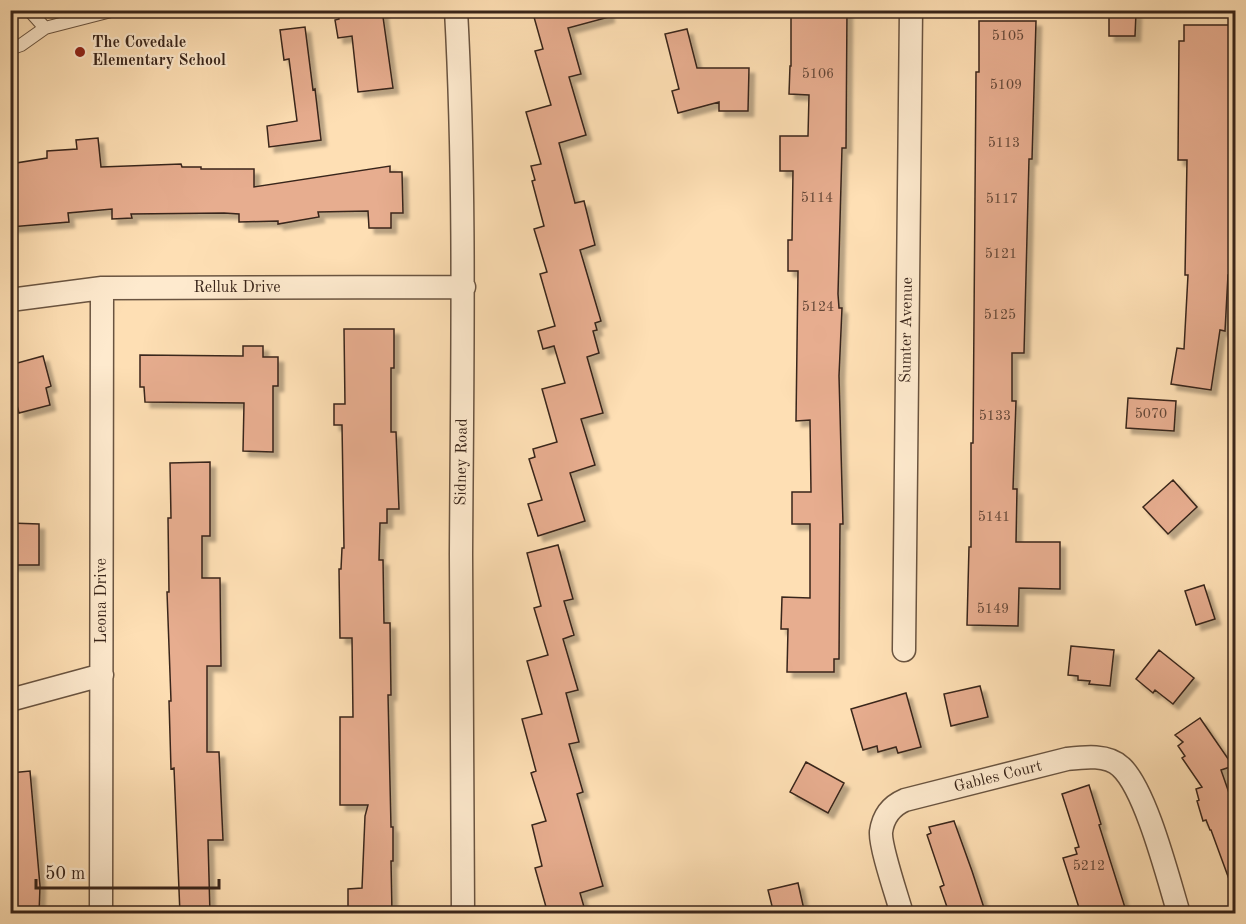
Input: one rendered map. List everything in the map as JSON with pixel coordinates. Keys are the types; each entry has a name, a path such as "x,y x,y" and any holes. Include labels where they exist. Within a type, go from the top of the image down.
{"street":[{"name":"Sidney Road","path":"456,10 464,287 461,555 463,914"},
{"name":"Sumter Avenue","path":"904,650 911,10"},
{"name":"Relluk Drive","path":"10,300 102,288 464,287"},
{"name":"Leona Drive","path":"101,914 102,288"},
{"path":"10,700 102,675"},
{"name":"Gables Court","path":"902,914 881,835 889,811 895,805 904,800 1085,756 1104,759 1120,765 1136,785 1179,914"}],"lane":[{"path":"29,10 45,28"},
{"path":"10,49 21,45 45,28 115,10"}],"building":[{"path":"337,10 382,10 393,88 358,92 352,36 338,38 335,20 339,19"},
{"path":"532,10 608,10 609,17 568,28 581,74 569,77 586,135 559,143 575,203 584,201 595,245 580,250 601,321 595,323 597,330 593,331 599,353 587,357 603,413 581,419 595,465 570,473 585,521 538,536 528,504 542,500 529,459 535,457 533,449 557,442 542,389 565,383 554,346 543,349 538,331 555,326 540,274 547,272 534,229 544,226 532,181 535,180 531,166 541,164 526,112 551,105 535,51 543,49"},
{"path":"791,10 847,10 846,148 842,148 838,294 839,308 842,308 839,376 843,524 840,524 839,659 834,659 834,672 787,672 788,629 781,629 782,597 810,598 810,524 792,524 792,492 811,492 810,420 796,421 798,271 788,271 788,240 792,240 793,171 780,171 780,136 808,136 809,95 789,94"},
{"path":"1109,12 1136,13 1135,36 1109,36"},
{"path":"979,21 1036,21 1032,159 1029,159 1024,353 1012,353 1012,401 1016,401 1013,489 1017,489 1016,542 1060,542 1060,589 1019,588 1018,626 967,625 969,547 971,547 976,72 979,72"},
{"path":"1184,25 1236,25 1232,188 1236,188 1236,220 1233,220 1232,275 1228,275 1225,331 1220,330 1211,390 1171,384 1177,348 1184,349 1188,275 1185,275 1187,160 1178,160 1179,41 1184,41"},
{"path":"305,27 321,140 269,147 267,126 297,121 289,59 284,60 280,30"},
{"path":"687,29 697,68 749,68 748,111 719,111 719,102 678,113 672,91 679,89 665,34"},
{"path":"98,138 101,167 181,164 182,167 201,167 201,169 254,169 254,187 390,166 390,172 402,172 403,213 391,213 391,228 369,228 368,211 318,212 319,217 278,224 278,221 239,222 239,214 224,213 131,214 132,218 112,219 112,209 68,213 69,222 10,227 10,164 47,158 47,151 77,149 76,140"},
{"path":"344,329 394,329 394,368 391,368 391,432 396,432 399,509 387,509 387,523 380,523 379,560 383,560 384,623 390,623 391,695 388,695 391,827 393,827 392,914 348,914 348,889 362,888 365,816 368,805 340,805 340,717 353,717 352,638 340,638 339,569 341,569 342,548 344,548 342,425 334,425 334,404 345,404"},
{"path":"243,346 263,346 263,357 278,357 278,386 273,386 273,452 243,451 244,403 145,402 144,387 140,387 140,355 243,356"},
{"path":"43,356 51,386 46,388 50,405 19,413 10,379 10,365"},
{"path":"1128,398 1176,401 1174,431 1126,428"},
{"path":"210,462 210,536 202,536 202,578 220,578 221,666 207,666 207,752 219,752 223,840 208,840 210,914 180,914 169,701 171,701 167,592 169,592 168,518 171,518 170,463"},
{"path":"1173,480 1197,507 1168,534 1143,507"},
{"path":"10,523 39,524 39,565 10,565"},
{"path":"558,545 573,599 564,601 574,635 563,639 578,690 566,693 579,742 569,744 583,792 577,794 603,886 580,893 586,914 548,914 535,868 542,866 532,825 546,821 531,773 536,771 522,719 542,714 527,661 548,655 534,608 541,606 527,553"},
{"path":"1204,585 1215,619 1196,625 1185,591"},
{"path":"1071,646 1114,650 1110,686 1089,684 1090,681 1078,680 1078,676 1068,675"},
{"path":"1159,650 1194,678 1173,704 1155,690 1153,693 1136,679"},
{"path":"980,686 988,717 951,726 944,694"},
{"path":"906,693 921,747 898,753 896,747 878,752 877,746 863,750 851,709"},
{"path":"1200,718 1233,766 1221,770 1236,813 1236,890 1233,890 1211,830 1206,820 1203,821 1196,789 1202,787 1182,758 1185,756 1178,746 1183,742 1175,735"},
{"path":"806,762 844,783 828,813 790,792"},
{"path":"30,771 40,886 39,914 10,914 10,773"},
{"path":"1089,785 1127,914 1081,914 1063,858 1077,854 1075,848 1079,847 1062,794"},
{"path":"954,821 986,914 951,914 940,887 944,885 927,835 931,833 929,827"},
{"path":"798,883 805,914 774,914 768,890"}],"place":[{"name":"The Covedale Elementary School","path":"80,52"}]}
